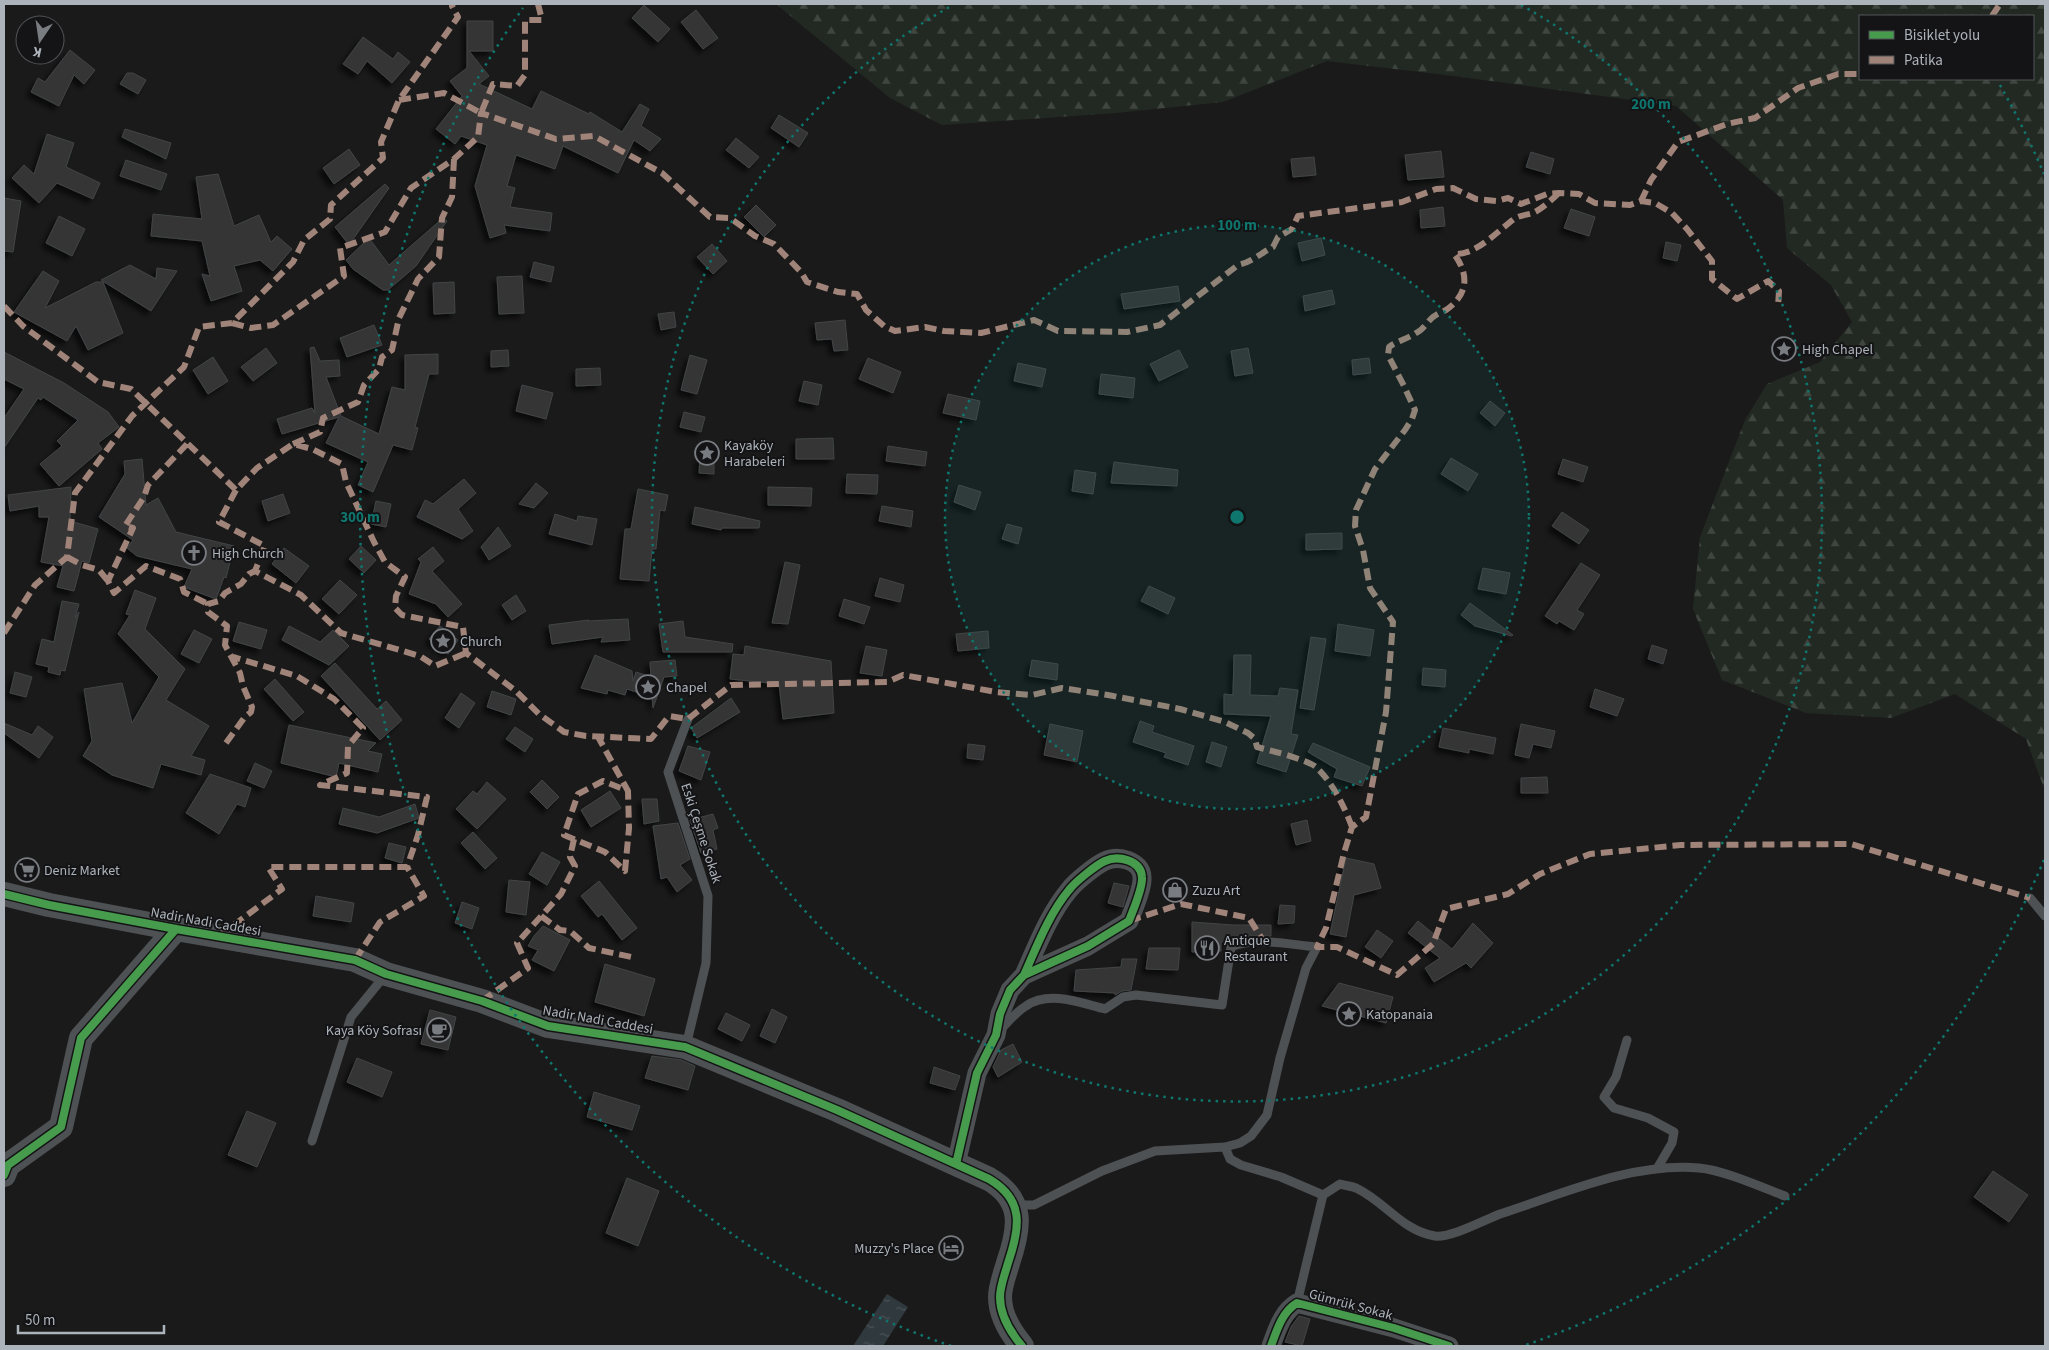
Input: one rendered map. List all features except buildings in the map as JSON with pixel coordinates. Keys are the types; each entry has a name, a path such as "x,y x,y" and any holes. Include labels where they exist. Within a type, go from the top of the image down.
{"street":[{"path":"956,1164 977,1074 996,1035 1000,1014 1010,990 1024,975 1042,935 1070,889 1105,861 1119,858 1132,861 1139,868 1142,877 1129,921 1088,946 1024,975"},
{"name":"Nadir Nadi Caddesi","path":"4,894 49,905 176,929 355,960 386,974 482,1001 548,1026 685,1047 838,1110 956,1164 998,1185 1009,1195 1015,1205"},
{"path":"4,1175 8,1164 62,1127 80,1038 176,929"},
{"path":"1015,1205 1017,1213 1016,1237 1002,1282 1000,1297 1006,1322 1022,1346"},
{"name":"Gümrük Sokak","path":"1270,1346 1282,1319 1290,1307 1298,1303 1394,1328 1449,1346"}],"lane":[{"name":"Eski Çeşme Sokak","path":"685,1047 706,963 708,896 668,772 688,719"},
{"path":"2030,898 2045,916"},
{"path":"996,1035 1026,1005 1043,1000 1062,998 1105,1010 1123,997 1136,995 1222,1005 1231,947 1237,944 1270,942 1317,948 1306,968 1280,1058 1267,1115 1251,1136 1240,1143 1225,1147 1155,1151 1102,1171 1034,1205 1015,1205"},
{"path":"312,1141 351,1017 386,974"},
{"path":"1627,1040 1616,1077 1604,1097 1614,1108 1648,1118 1674,1132 1672,1143 1658,1167"},
{"path":"1225,1147 1230,1158 1241,1165 1281,1177 1323,1195"},
{"path":"1298,1303 1323,1195 1340,1184 1358,1188 1413,1230 1437,1236 1466,1228 1495,1216 1596,1182 1658,1167 1700,1168 1739,1179 1785,1196"}],"green space":[{"path":"776,4 2045,4 2045,791 2026,739 1955,694 1891,718 1806,713 1722,680 1693,609 1700,537 1745,420 1767,384 1820,362 1852,322 1831,285 1787,248 1783,200 1676,106 1327,61 1223,102 1116,113 942,125 890,98"}],"water":[{"path":"887,1294 908,1307 883,1346 853,1346"}],"marked path":[{"path":"4,633 35,585 67,557 75,493 132,416 184,367 199,327 232,323 293,262 304,240 330,219 331,205 383,158 381,142 399,100 458,17 452,6 453,4"},
{"path":"399,100 444,93 481,113 493,84 517,86 525,75 525,20 542,20 538,4"},
{"path":"1993,15 2000,4"},
{"path":"1641,201 1651,180 1678,142 1727,124 1755,118 1798,88 1838,74 1859,74"},
{"path":"232,323 251,328 273,325 344,276 340,248 385,232 411,188 454,159 478,137 481,113 556,139 594,136 662,173 710,217 730,218 755,236 774,244 801,272 807,282 838,292 857,294 866,310 884,326 895,331 925,327 944,331 981,333 1034,320 1058,331 1127,332 1160,325 1238,265 1252,260 1273,247 1278,237 1292,229 1298,216 1402,202 1436,189 1453,188 1476,199 1497,201 1508,198 1521,204 1547,194 1559,193 1579,194 1595,203 1630,205 1641,201 1655,203 1672,213 1712,261 1712,279 1737,299 1768,281 1779,291 1778,307"},
{"path":"293,444 320,432 323,418 358,402 364,385 379,369 382,357 392,350 399,318 418,279 439,257 442,218 452,197 454,159"},
{"path":"1559,193 1533,213 1514,219 1478,247 1462,254 1454,254 1459,261 1464,276 1463,291 1459,297 1454,304 1433,317 1418,332 1389,347 1388,355 1415,410 1405,430 1375,469 1356,510 1355,526 1363,550 1370,588 1393,622 1386,712 1366,817 1352,827 1326,928 1317,947 1337,947 1397,975 1433,944 1446,909 1508,894 1540,874 1590,854 1681,845 1851,844 2030,898"},
{"path":"4,306 23,326 98,382 131,389 236,490 257,468 293,444 312,449 342,464 346,482 385,562 405,577 396,596 395,608 402,615 463,627 466,653 516,691 539,714 564,732 586,736 651,739 669,716 688,719 731,685 887,682 903,675 996,692 1032,695 1062,688 1180,709 1225,722 1248,733 1255,739 1257,747 1297,758 1316,767 1328,780 1352,827"},
{"path":"187,444 148,485 144,497 125,526 133,528 108,581 114,593 146,566 180,579 184,592 208,604"},
{"path":"236,490 219,522 265,546 255,571 301,595 341,633 420,656 435,666 466,653"},
{"path":"67,557 82,565 99,570 108,581"},
{"path":"226,743 244,718 251,712 252,707 240,673 225,645 227,626 208,612 208,604 219,601 225,593 241,584 249,574 255,571"},
{"path":"219,936 282,889 268,867 407,867 418,835 427,797 320,785 347,773 348,746 363,728 334,699 297,676 233,657"},
{"path":"597,735 628,791 603,781 578,794 564,835 605,852 625,871 629,828 628,791"},
{"path":"482,1001 528,968 517,943 561,894 575,866 570,857 574,839"},
{"path":"355,960 380,922 424,896 407,867"},
{"path":"1129,921 1181,904 1249,918 1264,942"},
{"path":"541,916 560,930 570,931 589,948 636,958"}],"cycle path":[{"path":"956,1164 977,1073 996,1035 1000,1014 1010,990 1024,975 1088,946 1129,921 1142,882 1141,871 1138,866 1128,860 1110,859 1096,866 1076,883 1062,899 1049,920 1024,975"},
{"path":"4,894 49,905 176,929 355,960 386,974 482,1001 548,1026 685,1047 837,1110 989,1179 1001,1187 1009,1196 1014,1206 1017,1227 1001,1289 1000,1304 1007,1324 1022,1346"},
{"path":"4,1175 8,1165 61,1127 81,1038 176,929"},
{"path":"1271,1346 1287,1311 1297,1303 1394,1328 1449,1346"}],"place":[{"name":"High Chapel","path":"1784,349"},
{"name":"Kayaköy Harabeleri","path":"707,453"},
{"name":"High Church","path":"194,553"},
{"name":"Church","path":"443,641"},
{"name":"Chapel","path":"648,687"},
{"name":"Deniz Market","path":"27,870"},
{"name":"Zuzu Art","path":"1175,890"},
{"name":"Antique Restaurant","path":"1207,948"},
{"name":"Katopanaia","path":"1349,1014"},
{"name":"Kaya Köy Sofrası","path":"439,1030"},
{"name":"Muzzy's Place","path":"951,1248"}]}
